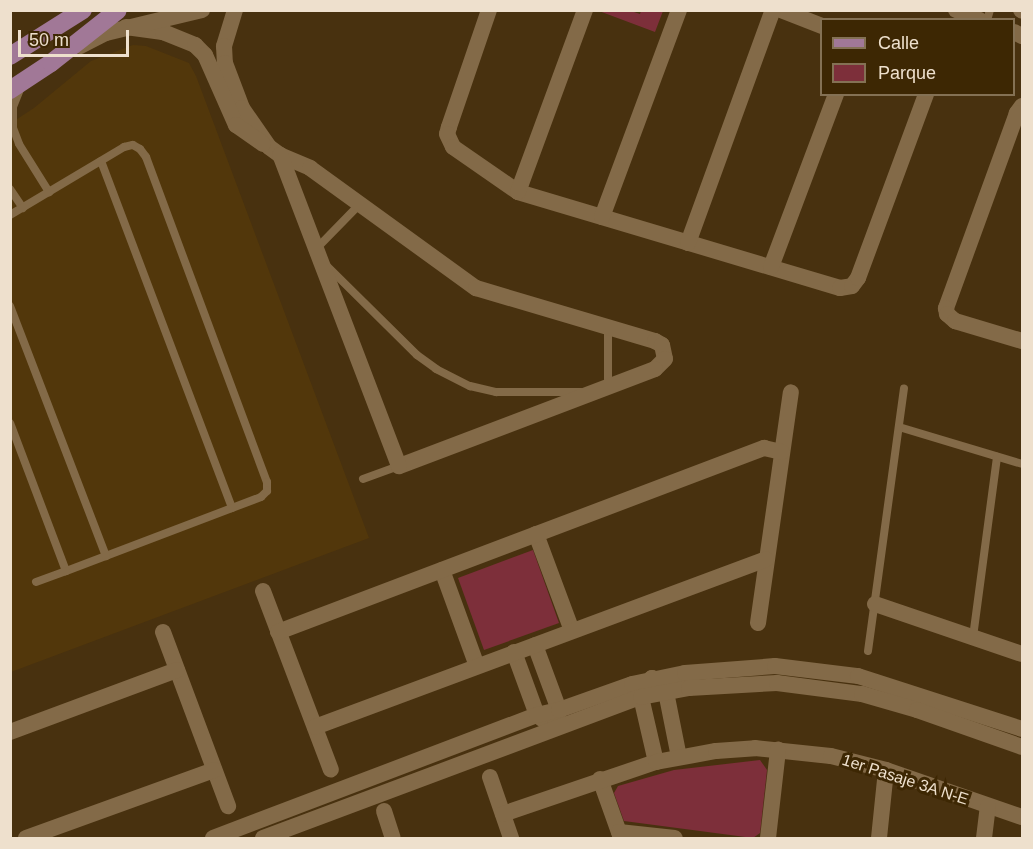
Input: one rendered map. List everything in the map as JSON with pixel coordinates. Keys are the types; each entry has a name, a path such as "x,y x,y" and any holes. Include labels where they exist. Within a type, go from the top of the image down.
{"main road":[{"path":"10,56 83,10"},
{"path":"10,90 51,63 118,10"}],"street":[{"path":"51,63 96,38 126,27 202,10"},
{"path":"126,27 164,32 195,45 205,55 236,125 254,140 275,151 304,165 476,288 655,341 662,345 665,359 655,369 399,466 319,255 275,151 242,108 225,63 224,46 235,10"},
{"path":"489,10 447,134 453,147 518,192 840,288 852,286 855,283 925,96"},
{"path":"518,192 585,10"},
{"path":"602,217 679,10"},
{"path":"688,243 773,10"},
{"path":"781,10 820,25"},
{"path":"956,10 975,18"},
{"path":"771,267 835,96"},
{"path":"1023,106 1017,113 946,308 947,314 955,321 1023,341"},
{"path":"758,623 791,392"},
{"path":"278,632 764,448 782,452"},
{"path":"536,534 572,631"},
{"path":"315,727 766,559"},
{"path":"442,570 477,666"},
{"path":"263,591 331,770"},
{"path":"875,604 1023,654"},
{"path":"163,632 228,806"},
{"path":"535,645 559,711 554,728"},
{"path":"514,652 537,715 554,728"},
{"path":"213,838 537,715 559,711 652,678 775,666 815,669 858,676 1023,729"},
{"path":"10,732 177,670"},
{"path":"652,678 666,692 679,757"},
{"path":"652,678 641,696 656,762"},
{"path":"264,838 641,696 666,692 746,683 823,687 862,694 917,710 1023,747"},
{"name":"1er Pasaje 3A N-E","path":"503,814 600,779 656,762 735,750 778,750 831,756 886,770 1023,817"},
{"path":"768,838 778,750"},
{"path":"26,838 214,770"},
{"path":"879,838 886,770"},
{"path":"490,777 511,838"},
{"path":"600,779 620,835 675,838"},
{"path":"984,838 988,806"},
{"path":"384,811 393,838"}],"lane":[{"path":"29,78 18,93 12,117 13,128 19,144 49,192"},
{"path":"10,215 101,161 133,145 140,148 146,157 267,482 267,491 261,497 36,582"},
{"path":"101,161 232,508"},
{"path":"10,189 23,208"},
{"path":"359,205 319,255 417,355 436,369 470,386 496,392 602,390 608,328"},
{"path":"10,306 106,556"},
{"path":"868,651 904,388"},
{"path":"10,423 66,571"},
{"path":"899,427 1023,464"},
{"path":"973,637 997,457"},
{"path":"363,479 399,466"}],"shaded area":[{"path":"133,45 146,46 189,63 196,76 369,538 11,672 11,123 34,108 91,61"}],"green space":[{"path":"599,11 631,11 640,14 641,11 663,11 655,32"},
{"path":"533,550 559,623 484,650 458,578"},
{"path":"760,760 767,770 760,833 753,838 624,821 614,793 618,786 674,770"}]}
